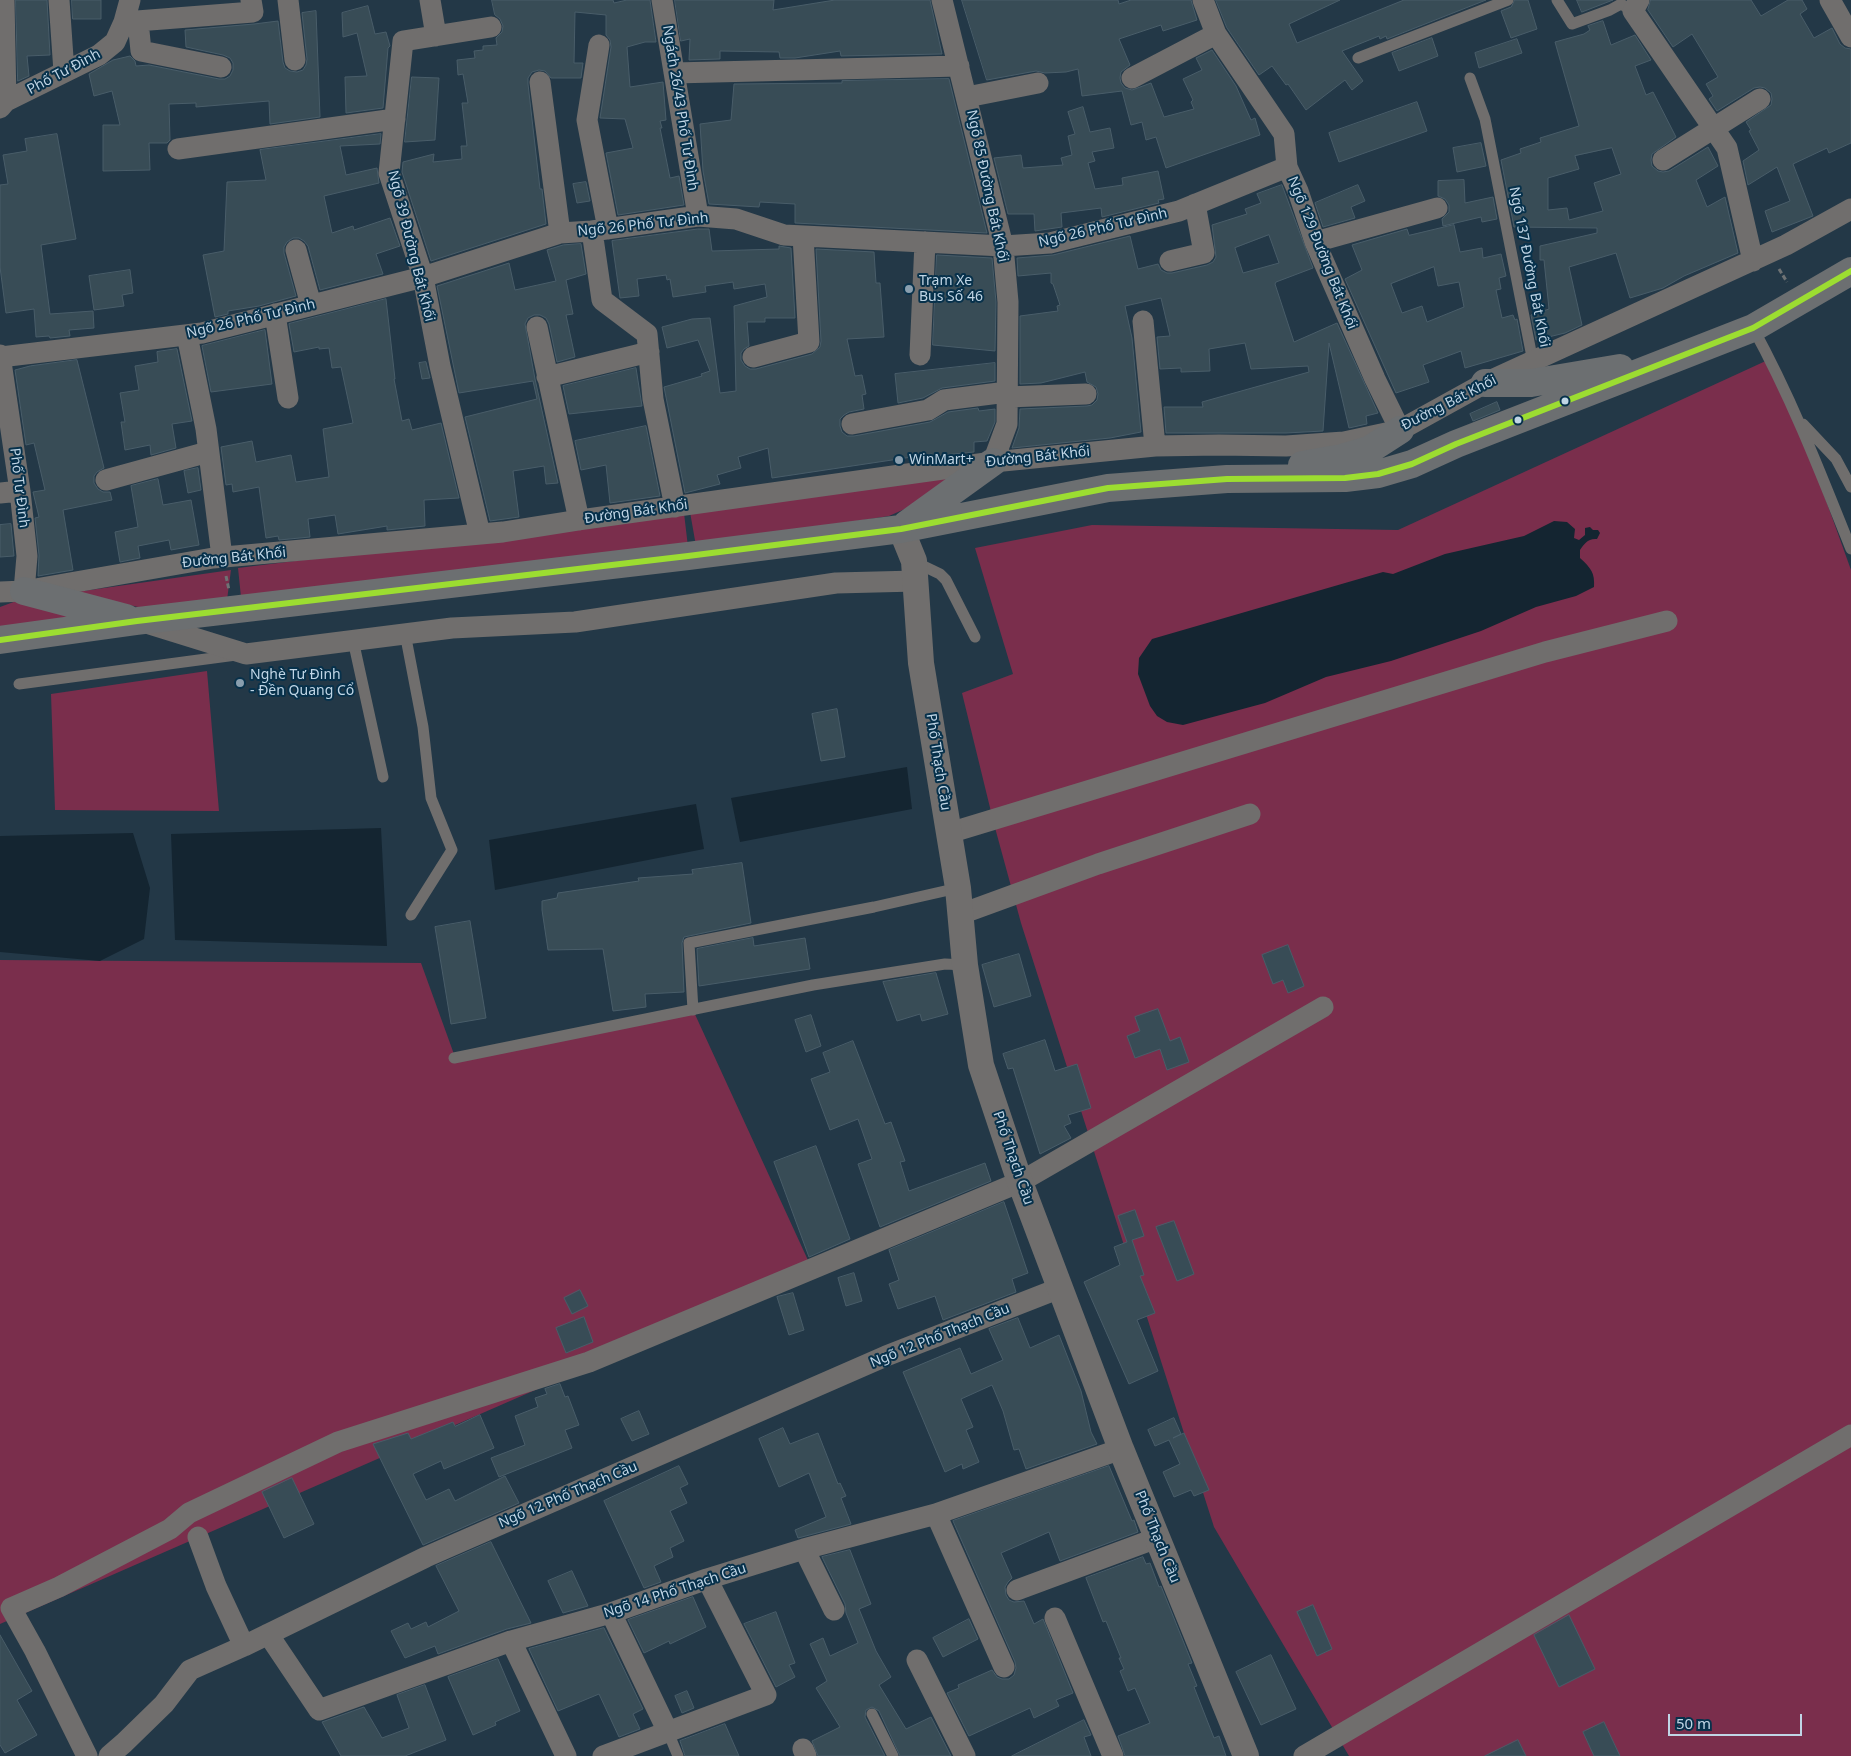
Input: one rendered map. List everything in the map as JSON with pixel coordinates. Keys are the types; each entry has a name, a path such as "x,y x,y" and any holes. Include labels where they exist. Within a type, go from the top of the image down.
{"main road":[{"path":"0,640 137,620 688,556 901,529 1108,488 1227,479 1345,478 1378,474 1412,464 1456,444 1753,328 1851,271"},
{"path":"1485,383 1531,383 1637,365 1688,352"},
{"path":"1227,479 1342,458 1369,450 1400,430"},
{"path":"901,529 993,462"},
{"path":"12,592 137,620"}],"street":[{"path":"3,105 4,0"},
{"path":"59,0 64,72"},
{"name":"Phố Tư Đình","path":"3,105 99,55 115,42 131,22 130,0"},
{"path":"221,67 141,51 131,22 252,12 252,0"},
{"path":"288,0 295,60"},
{"path":"430,0 436,36"},
{"name":"Ngách 26/43 Phố Tư Đình","path":"662,0 698,216"},
{"name":"Ngõ 85 Đường Bát Khối","path":"942,0 1003,246 1008,302 1007,424 993,462"},
{"name":"Ngõ 129 Đường Bát Khối","path":"1203,0 1216,34 1284,134 1287,167 1298,190 1316,242 1375,379 1400,430"},
{"path":"1830,0 1851,37"},
{"path":"1636,6 1712,128 1727,148 1761,257"},
{"name":"Ngõ 39 Đường Bát Khối","path":"480,534 440,366 422,277 390,172 403,42 491,27"},
{"path":"1132,78 1216,34"},
{"path":"599,45 587,120 600,230 602,300 647,334 653,399 675,507"},
{"path":"674,73 959,66"},
{"path":"540,82 560,233"},
{"path":"967,98 1038,83"},
{"path":"1663,160 1760,100"},
{"path":"178,149 395,119"},
{"name":"Ngõ 26 Phố Tư Đình","path":"0,356 202,333 422,277 560,233 600,230 698,216 736,219 784,234 804,236 1003,246 1050,243 1180,211 1287,167"},
{"path":"1170,261 1204,253 1195,204"},
{"path":"1316,242 1436,208"},
{"name":"Đường Bát Khối","path":"12,592 222,557 503,532 993,462 1155,446 1286,446 1344,442 1400,430 1485,383 1761,257 1851,209"},
{"path":"752,357 809,342 804,236"},
{"path":"920,355 925,242"},
{"path":"296,250 311,305"},
{"path":"275,314 288,398"},
{"path":"1143,321 1155,446"},
{"path":"537,326 579,520"},
{"path":"187,335 206,429 222,557"},
{"path":"548,377 649,352"},
{"name":"Phố Tư Đình","path":"0,356 10,492 27,556 12,592"},
{"path":"852,424 928,410 944,400 1007,395 1086,394"},
{"path":"106,480 208,452"},
{"name":"Phố Thạch Cầu","path":"901,529 915,571 921,663 958,888 965,965 981,1066 1020,1182 1121,1449 1246,1756"},
{"path":"137,620 246,654 452,628 575,622 915,571"},
{"path":"949,833 1545,652 1667,621"},
{"path":"961,914 1098,864 1250,814"},
{"path":"87,1756 35,1651 6,1609 59,1587 170,1529 190,1513 338,1442 590,1362 1020,1182 1323,1007"},
{"name":"Ngõ 12 Phố Thạch Cầu","path":"109,1756 164,1704 190,1670 244,1646 426,1557 886,1356 1060,1288"},
{"path":"1304,1756 1851,1435"},
{"name":"Ngõ 14 Phố Thạch Cầu","path":"268,1634 319,1710 511,1641 610,1613 707,1579 804,1549 936,1514 1121,1449"},
{"path":"936,1514 1004,1667"},
{"path":"198,1537 216,1586 244,1646"},
{"path":"1017,1590 1157,1538"},
{"path":"804,1549 834,1610"},
{"path":"603,1756 766,1695 707,1579"},
{"path":"610,1613 668,1732"},
{"path":"1055,1618 1113,1756"},
{"path":"511,1641 566,1756"},
{"path":"917,1660 965,1756"}],"lane":[{"path":"1358,58 1508,0"},
{"path":"1558,0 1572,24 1621,4 1636,6"},
{"name":"Ngõ 137 Đường Bát Khối","path":"1470,78 1485,120 1533,362"},
{"path":"1753,328 1781,379 1851,549"},
{"path":"1798,420 1836,459 1851,487"},
{"path":"915,571 940,574 946,580 975,637"},
{"path":"405,634 423,727 432,798 452,850 410,915"},
{"path":"353,640 383,777"},
{"path":"19,684 246,654"},
{"path":"693,1010 689,943 874,907 958,888"},
{"path":"454,1058 823,984 945,964 965,965"},
{"path":"872,1714 894,1756"},
{"path":"668,1732 678,1756"}],"path":[{"path":"1761,257 1799,301"},
{"path":"222,557 233,610"}],"shaded area":[{"path":"1770,359 1787,392 1851,570 1851,1756 1349,1756 1214,1527 1021,923 994,824 962,693 1013,674 975,548 1092,525 1398,530"},
{"path":"970,468 916,504 889,516 696,546 690,512"},
{"path":"684,513 688,547 241,597 238,568"},
{"path":"231,570 227,600 146,609 76,592"},
{"path":"19,600 106,616 0,631 0,607"},
{"path":"207,671 219,811 55,810 51,694"},
{"path":"0,960 421,963 455,1057 693,1010 812,1269 0,1624"}],"water":[{"path":"1554,521 1567,522 1575,529 1574,538 1579,540 1585,535 1585,528 1590,527 1593,530 1598,530 1600,533 1597,539 1589,540 1580,550 1580,558 1593,574 1594,587 1576,596 1536,607 1481,631 1391,661 1326,677 1265,703 1183,725 1167,722 1157,716 1150,706 1138,674 1139,658 1152,639 1383,572 1393,574 1445,554 1524,536"},
{"path":"907,767 912,809 740,842 731,798"},
{"path":"696,804 704,849 495,890 489,840"},
{"path":"381,828 387,946 175,940 171,834"},
{"path":"133,833 150,888 144,939 100,961 0,952 0,836"}],"building":[{"path":"16,0 47,0 50,55 27,56 29,76 18,81"},
{"path":"72,0 101,0 101,19 73,19"},
{"path":"492,0 613,0 614,3 627,0 650,0 656,42 645,42 627,47 630,87 663,82 666,120 660,121 662,128 660,128 670,178 679,176 684,205 618,215 606,153 633,148 625,119 600,118 611,47 610,40 606,35 606,15 575,12 574,63 583,63 581,78 551,78 545,71 539,70 532,72 528,78 540,189 542,189 546,224 431,261 402,172 403,162 434,154 433,162 462,159 461,146 467,146 462,103 468,103 463,74 458,75 457,60 475,58 474,51 483,50 483,46 497,45 496,38 502,32 503,26 500,19 495,15"},
{"path":"675,0 774,0 773,10 835,0 930,0 942,54 841,56 840,51 795,58 780,58 779,52 720,51 720,59 689,60 690,39 681,41"},
{"path":"962,0 1118,0 1119,4 1131,0 1191,0 1197,20 1163,31 1161,25 1119,39 1130,65 1121,72 1121,83 1125,88 1132,90 1151,83 1164,117 1194,109 1191,102 1193,100 1183,79 1202,70 1196,58 1212,50 1236,86 1251,120 1255,118 1260,135 1166,168 1156,137 1146,140 1142,122 1131,125 1122,91 1082,96 1078,69 1066,72 1045,73 1036,71 987,80"},
{"path":"1216,0 1340,0 1289,24 1297,43 1404,0 1486,0 1387,39 1386,36 1380,39 1379,36 1342,51 1363,81 1352,90 1345,80 1306,110 1288,84 1286,85 1272,66 1259,75 1227,28"},
{"path":"1515,0 1528,0 1537,29 1511,38 1501,11 1511,7"},
{"path":"1577,0 1613,0 1582,12"},
{"path":"1651,0 1751,0 1761,16 1788,0 1802,0 1807,9 1800,14 1814,38 1832,28 1840,44 1845,48 1851,49 1851,143 1829,153 1827,148 1793,164 1813,216 1772,232 1765,211 1790,201 1777,167 1748,185 1743,161 1759,150 1746,122 1771,105 1771,93 1765,88 1754,88 1717,111 1709,99 1713,96 1706,84 1718,77 1692,34 1673,47 1648,10"},
{"path":"368,6 375,34 386,32 390,46 388,48 383,108 346,113 345,77 367,76 357,33 343,37 342,13"},
{"path":"316,11 320,117 270,124 269,101 196,107 196,103 169,104 170,140 167,143 149,143 150,170 103,171 103,125 120,125 112,91 94,96 89,74 113,60 130,56 135,61 136,66 149,65 225,79 230,76 233,70 233,63 230,58 186,47 185,30 278,21 285,68 297,72 303,70 307,59 302,13"},
{"path":"1603,21 1611,45 1635,35 1651,60 1635,66 1646,95 1653,92 1676,137 1652,154 1652,166 1658,171 1669,171 1708,147 1718,166 1696,180 1707,207 1725,197 1738,253 1684,276 1663,288 1630,298 1616,253 1569,267 1582,325 1565,333 1536,340 1531,315 1549,309 1544,260 1540,260 1540,246 1597,233 1597,228 1514,227 1501,160 1521,153 1520,149 1541,142 1540,138 1579,126 1555,42 1584,34 1590,30 1588,26","holes":["1612,148 1621,174 1594,183 1603,211 1569,220 1567,208 1548,210 1548,178 1579,169 1575,156"]},
{"path":"1432,38 1438,56 1399,71 1392,53"},
{"path":"1517,39 1522,53 1479,68 1475,53"},
{"path":"412,77 439,78 435,140 405,142"},
{"path":"949,79 987,233 795,223 795,204 760,202 759,207 709,204 703,171 700,124 731,120 734,84 842,83 842,81"},
{"path":"1417,102 1427,131 1339,162 1329,133"},
{"path":"1083,107 1090,132 1110,128 1114,148 1092,152 1095,161 1088,163 1095,189 1123,185 1122,178 1158,171 1164,199 1158,200 1159,203 1102,217 1101,208 1061,213 1062,227 1035,231 1034,214 1008,214 994,158 1021,155 1023,168 1063,165 1061,158 1072,155 1068,136 1075,134 1068,112"},
{"path":"57,134 76,239 41,245 50,314 93,311 94,328 69,330 70,336 50,338 49,336 36,337 34,309 6,313 0,267 0,185 8,184 3,155 27,151 25,139"},
{"path":"381,134 380,144 340,146 346,175 377,168 379,183 324,196 332,233 353,226 354,230 390,218 400,246 376,254 383,274 320,290 308,246 299,238 293,238 284,247 284,253 296,296 259,306 228,311 228,314 215,317 203,255 224,251 227,182 266,180 260,150"},
{"path":"1481,143 1486,166 1457,172 1453,148"},
{"path":"1464,180 1465,203 1493,197 1497,219 1482,222 1481,217 1443,226 1442,219 1449,212 1449,205 1445,199 1438,196 1438,181"},
{"path":"586,182 590,201 577,203 573,184"},
{"path":"1282,185 1313,268 1275,284 1294,342 1337,323 1378,413 1366,416 1367,424 1349,428 1329,343 1323,431 1286,433 1166,433 1164,407 1203,407 1202,402 1309,372 1308,366 1251,369 1245,343 1209,349 1210,371 1181,372 1181,368 1160,369 1157,337 1170,336 1161,298 1125,306 1132,338 1141,432 1110,438 1012,448 1019,428 1020,409 1087,406 1092,405 1097,400 1098,394 1096,387 1087,382 1085,372 1041,383 1020,384 1020,316 1058,311 1057,306 1060,305 1051,283 1051,273 1018,276 1017,258 1053,255 1130,236 1138,269 1158,264 1161,270 1172,273 1207,265 1213,262 1216,257 1212,225 1247,214 1245,209 1261,203 1257,194","holes":["1269,235 1279,263 1243,273 1235,248"]},
{"path":"1358,185 1365,201 1351,207 1355,218 1323,227 1315,203"},
{"path":"1454,225 1460,252 1482,248 1483,258 1501,254 1506,276 1499,278 1501,289 1496,290 1502,318 1513,315 1515,320 1517,319 1523,351 1465,368 1461,351 1423,365 1429,382 1396,393 1345,279 1362,270 1352,245 1407,229 1409,235","holes":["1434,267 1438,286 1459,282 1464,307 1427,322 1422,306 1402,313 1391,284"]},
{"path":"709,229 712,251 779,249 779,246 791,248 795,318 765,318 765,322 747,322 749,346 741,353 741,360 750,369 812,354 820,347 816,249 874,252 876,283 880,283 884,337 847,339 855,376 862,375 866,394 862,395 864,409 849,412 840,419 842,432 847,436 854,436 930,422 948,412 978,408 979,411 995,409 995,422 987,441 974,442 974,452 932,456 932,454 772,478 768,448 738,457 741,468 717,475 720,484 685,493 664,387 702,376 701,374 710,371 698,340 667,348 662,327 692,319 710,318 720,393 736,391 734,306 767,297 765,284 734,289 733,282 705,286 706,292 673,297 670,279 667,280 666,275 637,279 639,296 620,298 612,241"},
{"path":"581,244 586,274 566,280 573,314 566,315 575,357 557,362 546,318 534,315 528,318 525,324 558,483 546,484 544,466 513,471 519,517 490,521 465,417 537,399 533,381 459,393 437,286 509,263 515,290 556,281 547,250 563,245"},
{"path":"937,255 992,258 996,302 995,351 933,345"},
{"path":"130,270 133,293 122,295 124,306 94,310 89,276"},
{"path":"386,299 394,379 402,421 409,419 412,430 441,423 459,498 424,500 425,526 387,530 387,526 338,534 335,515 308,519 310,537 279,540 278,536 266,538 259,487 233,492 232,484 226,485 221,447 252,441 256,462 291,455 296,482 329,477 323,429 353,423 341,367 332,368 329,348 319,349 319,347 294,352 289,324"},
{"path":"265,330 272,384 211,392 202,346"},
{"path":"177,349 192,421 172,424 176,448 151,455 150,445 125,450 121,422 125,422 120,393 139,390 135,366 158,362 157,352"},
{"path":"77,360 104,468 94,476 94,483 103,492 110,492 112,500 63,510 73,570 38,576 39,555 35,518 39,517 33,492 45,490 34,443 26,445 15,370 30,366"},
{"path":"426,362 430,378 422,379 419,363"},
{"path":"995,363 995,381 942,388 923,398 898,403 895,374"},
{"path":"636,368 642,406 569,414 563,386"},
{"path":"1497,402 1500,410 1473,421 1470,414"},
{"path":"646,426 660,496 610,503 606,465 581,470 575,441"},
{"path":"198,468 201,490 188,493 184,471"},
{"path":"158,479 163,505 191,500 199,545 171,550 169,540 138,546 140,558 120,562 115,532 138,527 131,486"},
{"path":"11,524 14,556 0,557 0,525"},
{"path":"837,709 845,757 821,761 812,714"},
{"path":"742,863 751,923 684,937 682,943 684,992 645,994 646,1007 613,1011 603,949 548,950 542,901 557,898 558,893 639,881 638,878 693,874 692,870"},
{"path":"470,921 486,1018 451,1024 435,927"},
{"path":"753,938 754,946 805,938 810,969 699,986 697,949"},
{"path":"1288,945 1304,986 1288,993 1283,980 1273,984 1262,955"},
{"path":"1019,954 1031,996 994,1007 982,965"},
{"path":"936,973 948,1014 922,1021 920,1014 897,1021 883,982"},
{"path":"1158,1009 1170,1041 1180,1037 1189,1062 1167,1070 1160,1049 1135,1058 1127,1036 1140,1031 1135,1017"},
{"path":"811,1015 821,1046 806,1052 795,1020"},
{"path":"1045,1040 1055,1071 1077,1064 1091,1108 1068,1115 1071,1123 1064,1126 1071,1138 1040,1154 1013,1068 1008,1069 1003,1054"},
{"path":"853,1041 885,1124 891,1122 905,1161 900,1162 909,1191 985,1163 991,1181 880,1227 858,1164 872,1159 858,1119 830,1130 811,1079 830,1072 823,1053"},
{"path":"816,1146 850,1239 809,1257 774,1162"},
{"path":"1004,1202 1028,1273 1012,1279 1016,1292 943,1320 935,1296 898,1309 889,1284 899,1280 889,1250"},
{"path":"1135,1210 1144,1236 1132,1240 1144,1275 1140,1276 1155,1313 1137,1320 1158,1371 1129,1384 1084,1282 1120,1265 1114,1247 1127,1242 1118,1216"},
{"path":"1174,1221 1194,1274 1177,1281 1156,1227"},
{"path":"854,1273 862,1301 846,1306 838,1278"},
{"path":"580,1290 588,1306 572,1314 564,1298"},
{"path":"793,1293 804,1330 789,1335 777,1297"},
{"path":"584,1317 593,1342 566,1353 556,1328"},
{"path":"1018,1318 1030,1348 1059,1335 1081,1391 1091,1432 1097,1444 1026,1469 1019,1449 1014,1450 1003,1411 992,1385 961,1399 973,1427 966,1430 979,1462 963,1469 962,1464 945,1472 903,1372 960,1348 971,1374 1003,1360 989,1329"},
{"path":"560,1384 565,1397 568,1396 579,1425 565,1430 572,1448 499,1477 491,1458 525,1445 515,1416 538,1407 535,1398 547,1394 545,1389"},
{"path":"639,1411 649,1434 632,1441 621,1419"},
{"path":"480,1415 494,1448 444,1469 441,1461 413,1474 426,1500 449,1489 455,1501 505,1476 519,1503 423,1545 373,1444 408,1433 411,1439 453,1422 455,1426"},
{"path":"1174,1418 1181,1434 1173,1438 1184,1433 1209,1490 1194,1496 1191,1490 1174,1497 1163,1472 1180,1464 1169,1440 1155,1446 1148,1430"},
{"path":"783,1428 790,1444 818,1433 838,1484 840,1483 846,1496 841,1498 851,1524 798,1538 795,1530 826,1517 809,1473 779,1487 759,1439"},
{"path":"679,1466 688,1484 680,1488 687,1503 670,1511 684,1541 670,1548 673,1557 654,1566 661,1582 644,1588 604,1501"},
{"path":"1109,1466 1138,1532 1060,1561 1049,1532 1001,1553 1012,1578 1005,1587 1006,1595 1009,1600 1014,1602 1024,1601 1034,1624 1043,1619 1073,1693 1056,1700 1059,1706 1034,1718 1030,1708 969,1736 947,1693 959,1688 958,1685 992,1670 997,1677 1009,1679 1014,1675 1016,1668 953,1521"},
{"path":"292,1478 314,1524 284,1538 262,1492"},
{"path":"491,1542 531,1623 507,1629 438,1654 435,1646 405,1658 391,1631 408,1623 411,1629 426,1622 428,1627 459,1611 436,1566"},
{"path":"850,1550 871,1604 859,1609 876,1651 891,1677 879,1685 906,1729 931,1717 951,1756 900,1756 879,1711 872,1707 866,1710 865,1717 885,1756 818,1756 812,1741 840,1727 816,1688 827,1681 810,1644 823,1638 830,1656 858,1643 846,1613 845,1604 822,1557"},
{"path":"1143,1557 1146,1564 1150,1563 1159,1587 1161,1586 1192,1663 1188,1664 1197,1686 1194,1687 1214,1738 1219,1736 1226,1756 1125,1756 1118,1736 1150,1723 1135,1688 1128,1691 1120,1671 1124,1669 1119,1658 1121,1658 1106,1621 1103,1622 1086,1578"},
{"path":"572,1571 588,1606 563,1613 548,1581"},
{"path":"693,1597 706,1627 670,1644 669,1641 644,1653 628,1620"},
{"path":"1313,1605 1332,1649 1317,1656 1297,1612"},
{"path":"776,1612 795,1663 789,1665 795,1677 776,1687 744,1624"},
{"path":"1569,1615 1595,1669 1559,1687 1534,1635"},
{"path":"969,1619 978,1639 943,1657 933,1638"},
{"path":"604,1628 643,1709 633,1714 640,1729 619,1737 599,1694 558,1711 529,1649"},
{"path":"0,1635 32,1691 17,1700 37,1735 5,1753 0,1745"},
{"path":"1271,1655 1296,1709 1261,1725 1236,1672"},
{"path":"498,1659 520,1711 495,1722 496,1725 473,1735 448,1677"},
{"path":"425,1685 446,1740 405,1756 341,1756 322,1722 364,1707 382,1738 409,1728 397,1695"},
{"path":"687,1691 694,1708 682,1713 675,1696"},
{"path":"1084,1720 1091,1735 1084,1737 1091,1756 1012,1756"},
{"path":"1604,1722 1620,1756 1594,1756 1583,1732"},
{"path":"725,1724 739,1756 685,1756 680,1741"},
{"path":"1518,1740 1526,1756 1485,1756"}],"transit line":[{"path":"0,640 137,621 901,529 1108,488 1227,479 1345,478 1378,474 1412,464 1456,444 1753,328 1851,271"}],"place":[{"name":"Trạm Xe Bus Số 46","path":"909,289"},
{"name":"WinMart+","path":"899,460"},
{"name":"Nghè Tư Đình - Đền Quang Cổ","path":"240,683"}]}
